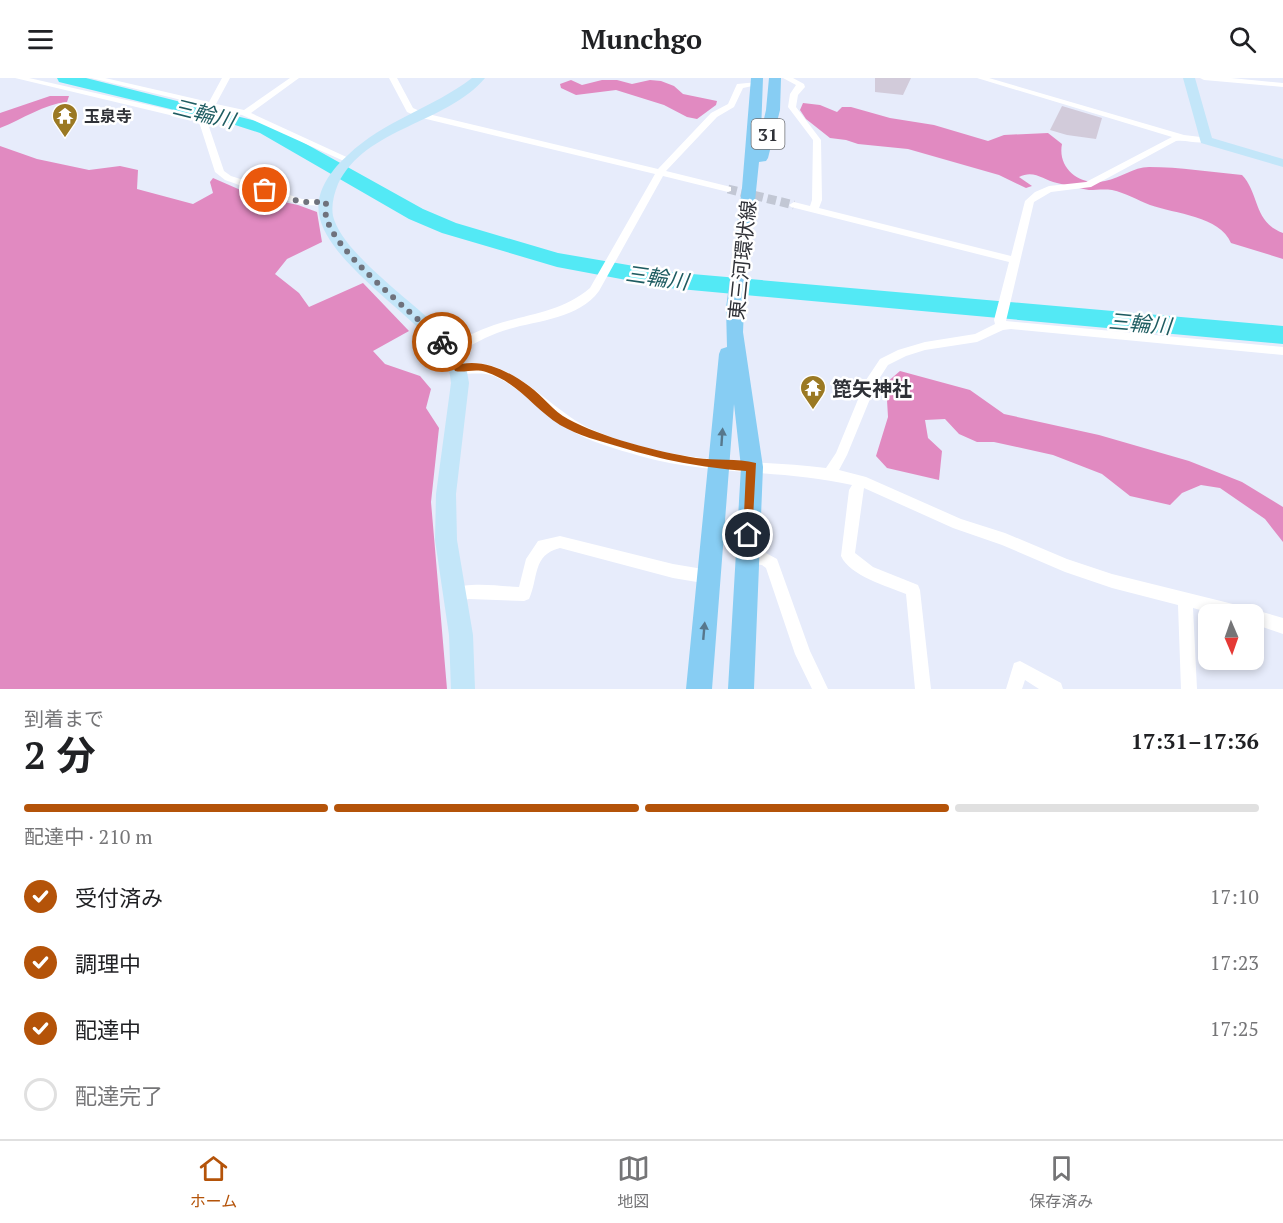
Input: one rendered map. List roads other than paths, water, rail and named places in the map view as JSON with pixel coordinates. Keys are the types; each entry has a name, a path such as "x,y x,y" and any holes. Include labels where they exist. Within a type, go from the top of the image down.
{"main road":[{"name":"東三河環状線","path":"750,188 769,132 776,93 775,78"},
{"name":"東三河環状線","path":"741,689 752,467 734,332 750,188 757,81"},
{"name":"東三河環状線","path":"699,689 728,354 734,332"}],"street":[{"path":"19,78 203,119"},
{"path":"95,78 210,107 245,113 348,162"},
{"path":"225,78 203,119 220,172 228,177 301,202 326,202"},
{"path":"245,113 295,78"},
{"path":"393,78 410,110 421,115 728,189"},
{"path":"463,689 461,635 446,540 446,494 458,403 458,369 450,350 347,251 332,231 326,215 326,202 334,180 348,162 370,143 463,90 479,78"},
{"path":"787,78 800,84 801,87 794,94 792,107 817,140 817,200 814,210"},
{"path":"981,78 1183,138"},
{"path":"1189,78 1206,140"},
{"path":"1203,78 1283,86"},
{"path":"450,350 491,330 566,311 584,301 594,291 660,171 714,115 731,105 740,86 757,81"},
{"path":"1001,323 1014,260 1030,201 1038,194 1049,189 1088,185 1173,139 1206,140 1283,163"},
{"path":"794,205 1014,260"},
{"path":"829,475 841,455 872,380 884,362 902,353 925,346 977,338 1001,323 1283,351"},
{"path":"458,369 472,366 488,368 503,375 526,389 562,421 587,433 665,456 720,465 829,475 861,481 958,524 1005,539 1065,565 1202,604"},
{"path":"861,481 856,490 848,555 868,572 913,591 923,689"},
{"path":"453,595 469,592 525,594 533,559 543,546 560,542 673,571 709,577"},
{"path":"747,557 764,559 772,564 803,654 820,689"},
{"path":"1185,600 1189,689"},
{"path":"1264,619 1283,626"},
{"path":"1014,689 1020,669 1054,689"}],"waterway":[{"name":"三輪川","path":"65,78 238,120 266,129 416,214 449,228 557,260 669,280 1283,335"}],"tunnel":[{"path":"728,189 794,205"}],"place":[{"name":"玉泉寺","path":"65,139"},
{"name":"箆矢神社","path":"813,411"}]}
